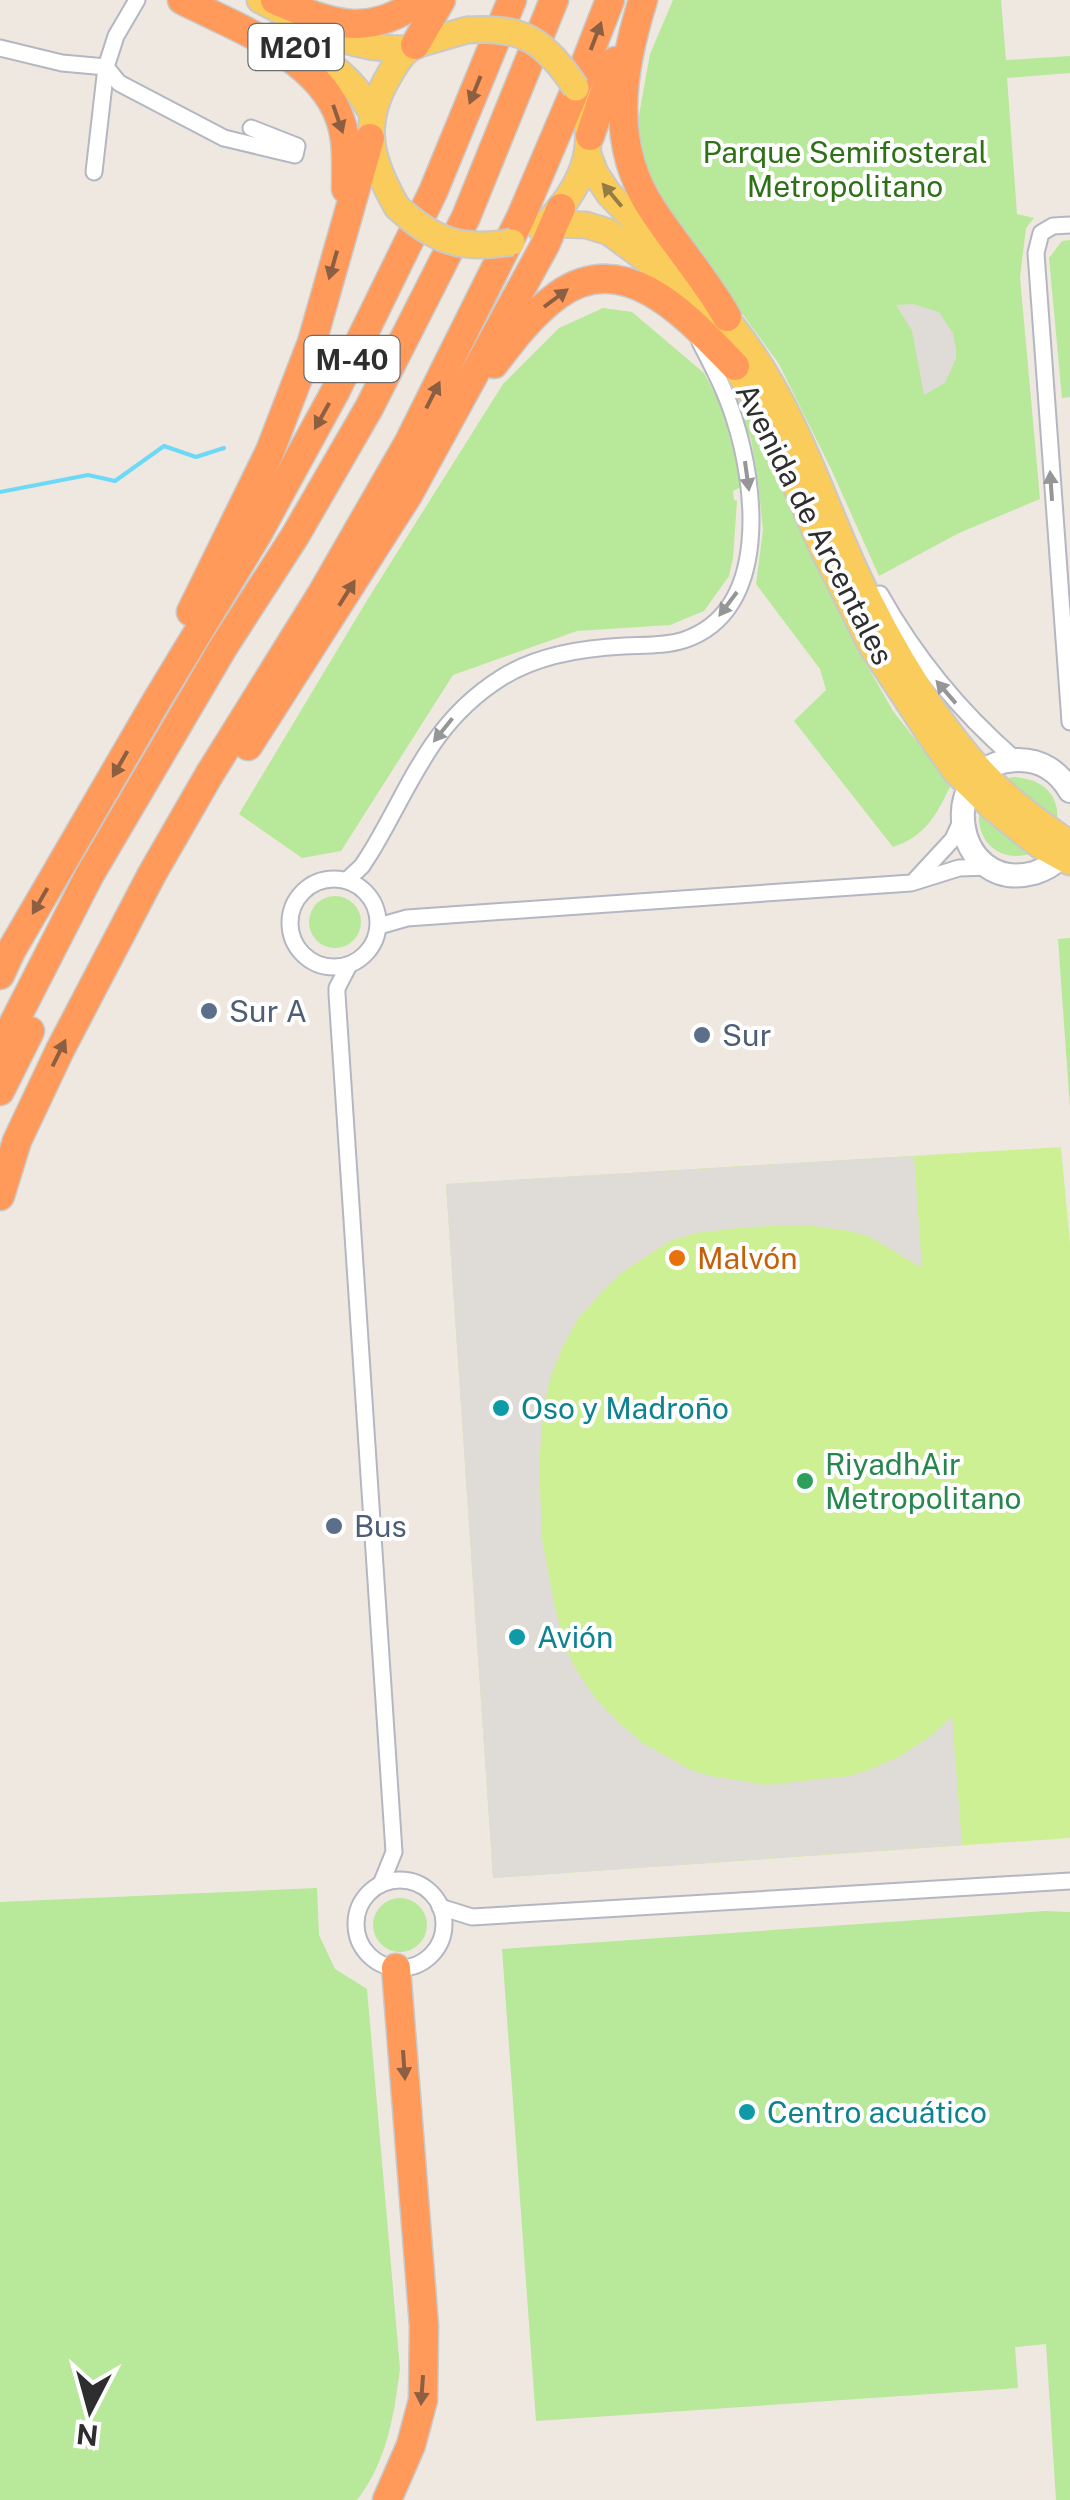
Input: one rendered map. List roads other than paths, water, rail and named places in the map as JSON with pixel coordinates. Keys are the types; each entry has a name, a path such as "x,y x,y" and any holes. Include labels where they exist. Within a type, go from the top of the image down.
{"highway":[{"path":"182,0 285,54 329,98 342,122 345,141 346,221"},
{"path":"275,0 334,22 357,24 384,21 421,0"},
{"path":"412,47 441,0"},
{"name":"M-40","path":"0,975 336,392 433,192 512,0"},
{"name":"M-40","path":"0,1050 89,876 370,408 459,231 554,0"},
{"path":"0,1196 17,1141 51,1068 152,874 410,442 520,218 610,0"},
{"path":"589,145 601,100 641,0"},
{"path":"641,0 622,100 631,168 648,204 710,286 727,317"},
{"path":"157,700 180,634 270,451 312,342 372,127"},
{"path":"152,874 226,779 380,541 448,425 551,227"},
{"path":"448,425 527,323 554,298 579,283 606,278 657,295 690,320 735,366"},
{"path":"0,1091 101,886 182,750 295,536"},
{"path":"387,2500 411,2446 423,2400 424,2326 396,1968"}],"main road":[{"name":"M201","path":"200,0 334,66 361,93 372,127"},
{"name":"M201","path":"260,0 351,44 412,47"},
{"path":"492,28 527,38 558,60 583,100 589,145 578,182 551,227 512,242 484,247 460,244 416,225 397,207 379,176 372,127 383,87 397,62 412,47 467,30 492,28"},
{"name":"Avenida de Arcentales","path":"589,145 595,173 609,194 727,317 762,370 797,436 873,610 963,750 994,808 1033,841 1065,859"},
{"name":"Avenida de Arcentales","path":"551,227 570,234 624,242 682,294 735,366 772,431 871,645 956,772 977,779"}],"street":[{"path":"94,172 106,67 116,36 138,0"},
{"path":"0,48 62,63 106,67 119,83 224,138 295,155 297,146 251,128"},
{"path":"1070,225 1053,226 1041,233 1036,253 1070,722"},
{"path":"348,880 371,852 429,747 470,700 502,677 539,659 688,638 711,625 740,587 749,561 751,513 742,446 726,395 690,320"},
{"name":"Avenida de Arcentales","path":"797,436 835,495 855,547 899,628 957,704 1016,760"},
{"path":"1065,859 1023,876 990,868 978,858 964,834 962,807 977,779 993,766 1016,760 1043,765 1055,772 1070,791"},
{"path":"911,883 953,840 962,819"},
{"path":"379,926 406,918 911,883 959,868 990,868"},
{"path":"321,880 348,880 369,895 376,906 376,939 370,950 349,965 328,967 306,958 291,935 289,921 298,896 321,880"},
{"path":"376,906 406,918"},
{"path":"318,964 337,988"},
{"path":"349,965 337,988 394,1852 408,1881"},
{"path":"381,1884 394,1852"},
{"path":"440,1907 472,1917 1070,1880"},
{"path":"408,1881 432,1895 444,1920 443,1933 439,1945 421,1963 409,1968 382,1965 361,1946 356,1932 360,1904 381,1884 408,1881"},
{"path":"443,1933 472,1917"}],"waterway":[{"path":"0,492 88,475 115,481 164,446 196,457 224,448"}],"place":[{"name":"Sur A","path":"209,1011"},
{"name":"Sur","path":"702,1035"},
{"name":"Malvón","path":"677,1258"},
{"name":"Oso y Madroño","path":"501,1408"},
{"name":"RiyadhAir Metropolitano","path":"805,1481"},
{"name":"Bus","path":"334,1526"},
{"name":"Avión","path":"517,1637"},
{"name":"Centro acuático","path":"747,2112"}],"park label":[{"name":"Parque Semifosteral Metropolitano","path":"845,169"}]}
